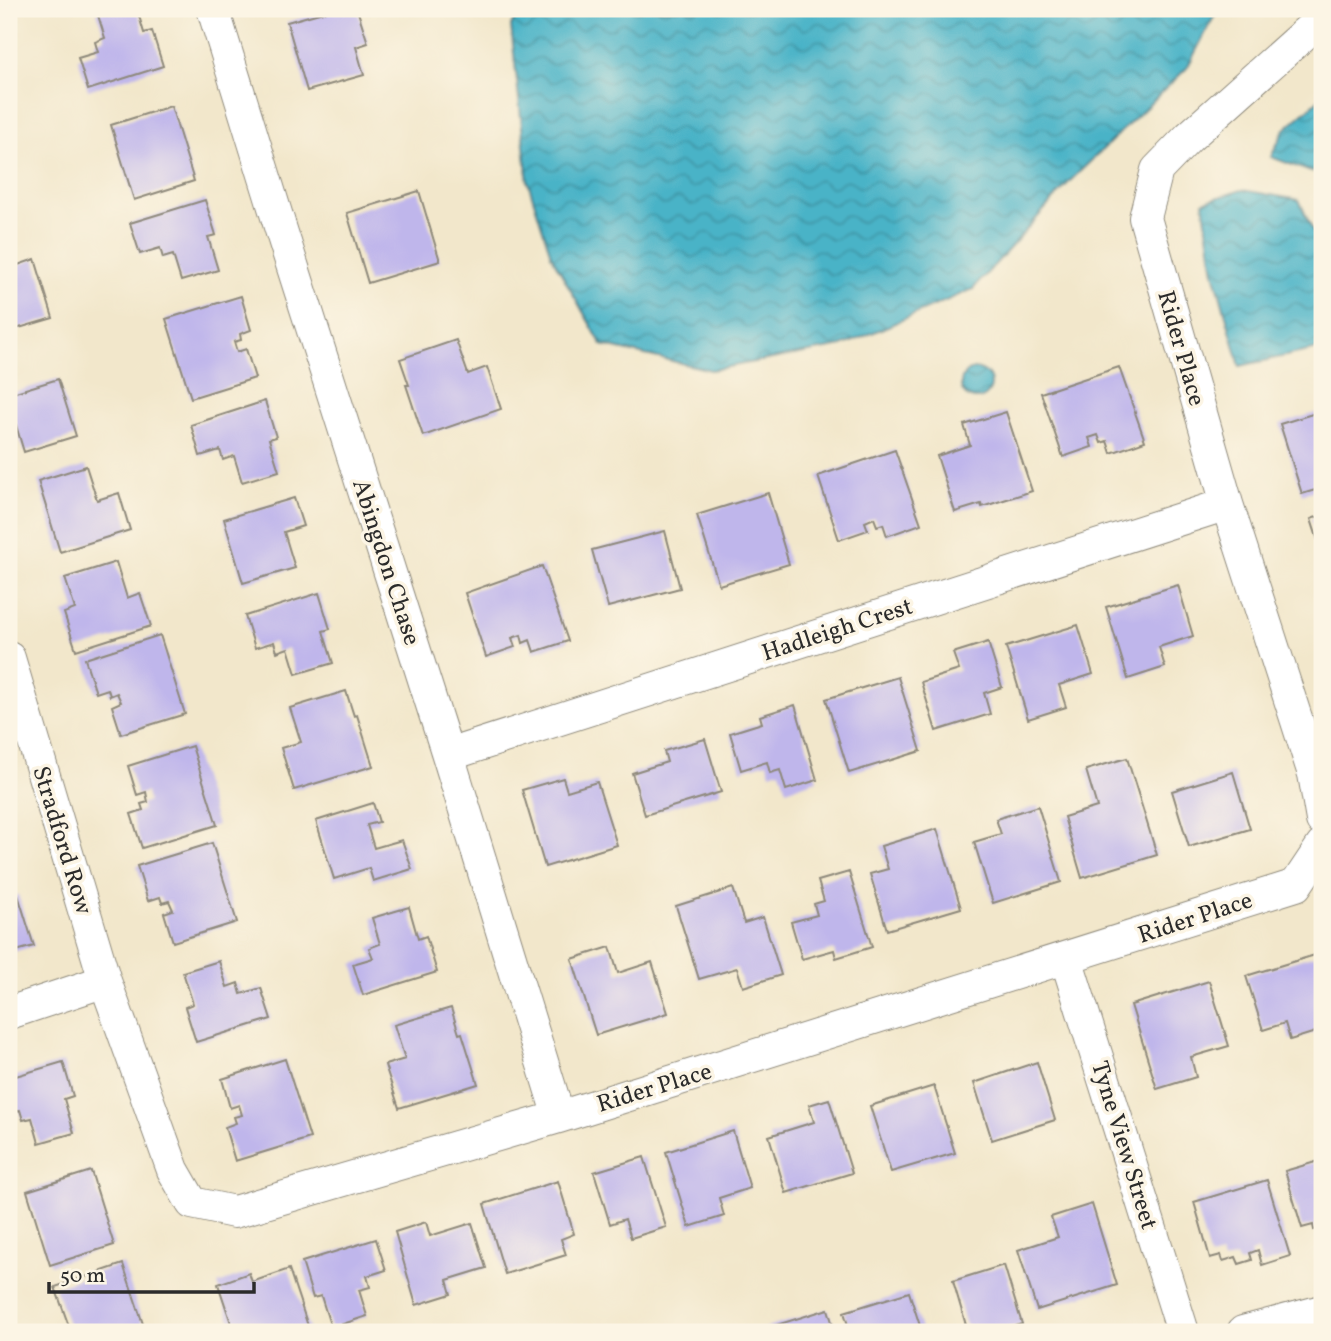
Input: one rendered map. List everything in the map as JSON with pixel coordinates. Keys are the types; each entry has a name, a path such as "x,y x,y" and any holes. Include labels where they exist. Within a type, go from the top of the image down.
{"street":[{"name":"Abingdon Chase","path":"213,9 559,1117"},
{"name":"Rider Place","path":"1322,18 1189,137 1157,170 1145,218 1227,504 1314,774 1322,820"},
{"name":"Hadleigh Crest","path":"448,755 1227,504"},
{"name":"Stradford Row","path":"9,658 105,981"},
{"name":"Rider Place","path":"105,981 173,1170 192,1203 234,1212 559,1117 1296,885 1322,846"},
{"name":"Tyne View Street","path":"1066,958 1183,1332"},
{"path":"9,1013 105,981"},
{"path":"1243,1332 1322,1311"}],"water":[{"path":"521,9 1218,9 1187,68 1070,181 973,289 842,346 711,370 602,345 551,255 528,182 511,26"},
{"path":"1322,97 1322,171 1311,172 1271,157 1284,130"},
{"path":"1242,190 1299,200 1322,252 1322,348 1240,366 1214,272 1203,202"},
{"path":"976,369 987,373 991,384 987,395 976,399 965,395 961,384 965,373"}],"building":[{"path":"137,9 144,33 152,31 163,66 88,90 78,58 98,52 95,42 105,38 97,12"},
{"path":"334,9 357,9 368,43 356,47 364,75 307,91 287,22"},
{"path":"171,106 194,181 134,200 111,125"},
{"path":"419,191 440,261 368,283 347,213"},
{"path":"205,200 216,235 208,237 218,270 181,281 173,255 163,258 160,248 140,254 130,223"},
{"path":"35,259 53,318 9,331 9,268"},
{"path":"241,296 251,330 240,334 241,340 234,342 237,352 246,349 255,378 191,398 166,319"},
{"path":"456,340 468,374 487,367 501,409 423,436 400,359"},
{"path":"1119,367 1145,441 1111,453 1107,441 1101,443 1098,435 1089,438 1092,447 1063,457 1041,393"},
{"path":"58,379 76,436 24,452 9,394"},
{"path":"265,401 276,437 269,439 279,471 242,482 234,456 223,460 220,450 200,456 191,425"},
{"path":"1322,411 1322,488 1302,494 1280,424"},
{"path":"1006,412 1032,491 982,507 981,504 955,512 937,456 970,445 964,425"},
{"path":"895,450 921,524 887,536 883,524 877,526 874,518 865,522 868,530 839,540 818,476"},
{"path":"86,466 97,500 119,493 130,530 60,552 38,481"},
{"path":"768,493 789,564 719,585 697,515"},
{"path":"294,498 303,526 284,532 295,568 243,583 224,519"},
{"path":"1322,515 1322,553 1311,519"},
{"path":"665,531 680,588 608,607 592,550"},
{"path":"116,562 127,598 140,593 151,626 76,650 64,613 75,609 65,578"},
{"path":"542,566 568,641 534,652 530,640 523,643 521,635 512,638 515,647 486,657 465,593"},
{"path":"1178,585 1193,636 1159,647 1165,667 1128,679 1106,607"},
{"path":"319,593 330,629 323,631 333,663 296,674 288,648 277,652 274,642 255,648 245,616"},
{"path":"1078,625 1093,674 1059,685 1066,707 1028,719 1006,647"},
{"path":"160,635 185,714 121,734 112,706 121,702 117,693 110,696 108,689 96,693 85,659"},
{"path":"988,642 1002,687 984,693 990,714 936,731 921,682 959,670 953,653"},
{"path":"898,677 921,751 849,773 826,699"},
{"path":"346,691 354,716 357,715 373,766 294,790 281,748 301,742 290,708"},
{"path":"795,705 817,780 786,790 780,770 770,773 767,762 741,770 730,733 762,723 760,716"},
{"path":"705,739 721,792 645,815 632,773 667,762 664,751"},
{"path":"192,746 217,825 142,848 131,814 143,810 141,804 148,802 146,792 137,795 128,766"},
{"path":"1127,758 1157,855 1082,878 1064,817 1097,807 1086,770"},
{"path":"1233,772 1250,829 1189,847 1172,791"},
{"path":"563,778 567,791 597,782 617,845 545,867 522,790"},
{"path":"373,803 379,822 367,825 374,848 402,840 412,869 373,881 369,868 334,879 316,821"},
{"path":"1038,806 1061,882 993,903 974,842 1001,834 996,819"},
{"path":"937,829 961,908 887,930 870,874 888,869 881,846"},
{"path":"212,843 237,922 173,942 164,913 173,910 169,901 162,903 160,897 148,901 137,866"},
{"path":"849,872 872,947 836,958 834,950 802,959 791,922 817,915 814,904 824,901 818,881"},
{"path":"9,877 15,895 18,895 34,946 9,953"},
{"path":"733,888 744,923 763,917 781,975 743,987 737,968 699,979 676,906"},
{"path":"409,907 418,939 426,936 437,972 363,995 353,964 373,958 369,948 380,944 372,918"},
{"path":"610,947 618,973 652,962 668,1013 596,1035 572,959"},
{"path":"1315,955 1322,977 1322,1030 1290,1040 1285,1023 1263,1030 1246,976"},
{"path":"219,961 227,987 238,983 241,994 261,988 271,1019 196,1042 185,1007 193,1004 183,972"},
{"path":"1209,981 1229,1046 1191,1057 1196,1077 1157,1089 1131,1005"},
{"path":"451,1008 478,1084 399,1108 385,1065 405,1059 394,1025"},
{"path":"285,1059 310,1138 235,1161 225,1127 236,1123 234,1117 242,1115 239,1105 230,1108 222,1079"},
{"path":"63,1062 73,1096 64,1099 74,1133 39,1143 32,1118 23,1120 20,1110 9,1114 9,1078"},
{"path":"1037,1062 1055,1120 992,1140 974,1083"},
{"path":"934,1086 955,1153 891,1172 870,1106"},
{"path":"829,1099 852,1173 786,1193 769,1136 814,1122 809,1105"},
{"path":"733,1131 750,1188 719,1198 724,1216 689,1227 666,1152"},
{"path":"644,1157 666,1227 631,1238 625,1219 610,1224 594,1172"},
{"path":"1322,1160 1322,1228 1314,1230 1313,1225 1302,1228 1285,1171"},
{"path":"91,1171 114,1245 50,1265 27,1191"},
{"path":"1267,1180 1290,1256 1262,1265 1258,1250 1250,1253 1252,1260 1239,1264 1236,1257 1223,1261 1221,1255 1210,1258 1194,1202"},
{"path":"558,1181 574,1234 561,1239 566,1255 505,1274 484,1204"},
{"path":"1092,1204 1117,1285 1037,1310 1018,1250 1058,1237 1051,1217"},
{"path":"426,1222 430,1236 472,1223 486,1268 447,1280 451,1294 416,1305 395,1232"},
{"path":"376,1239 386,1270 367,1276 370,1287 359,1290 367,1316 331,1328 321,1296 313,1298 302,1262"},
{"path":"123,1264 144,1327 127,1332 71,1332 55,1287"},
{"path":"1004,1265 1022,1324 995,1332 968,1332 953,1281"},
{"path":"289,1269 310,1332 234,1332 218,1284 249,1273 252,1282"},
{"path":"909,1292 922,1332 850,1332 844,1312"},
{"path":"828,1309 835,1332 754,1332"}]}
